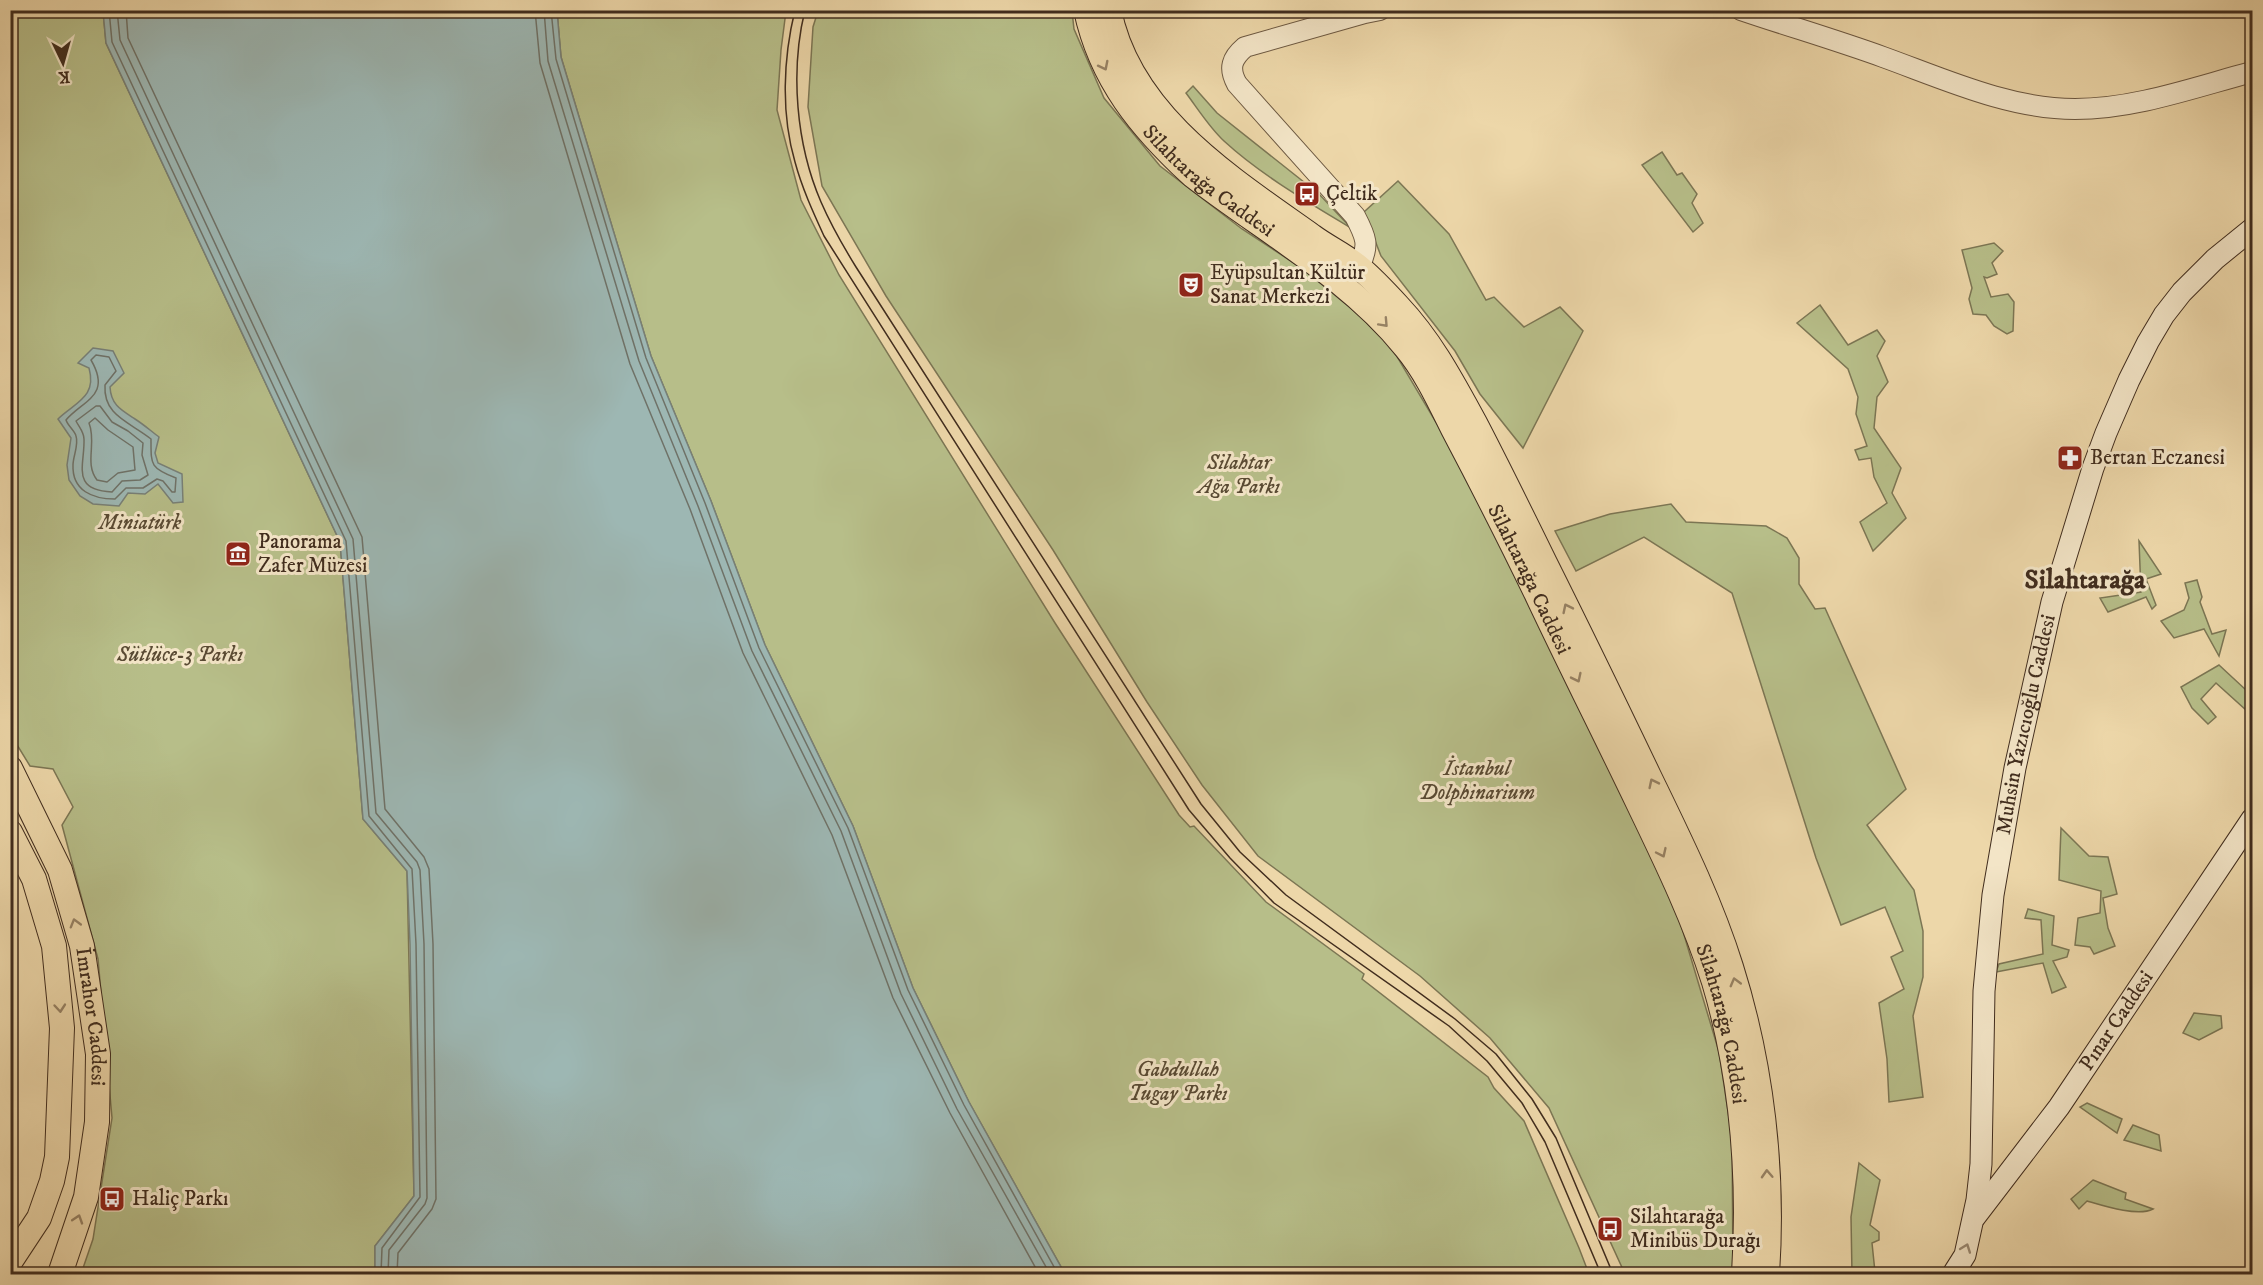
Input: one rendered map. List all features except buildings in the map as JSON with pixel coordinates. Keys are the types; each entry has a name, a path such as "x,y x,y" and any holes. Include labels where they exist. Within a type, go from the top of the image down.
{"main road":[{"name":"Silahtarağa Caddesi","path":"1086,10 1101,62 1119,92 1143,124 1192,175 1345,286 1386,326 1424,374 1481,482 1662,853 1692,920 1714,984 1736,1078 1743,1132 1746,1233 1744,1275"},
{"name":"Silahtarağa Caddesi","path":"1109,10 1114,33 1124,58 1143,88 1183,137 1249,190 1359,267 1415,325 1431,345 1448,374 1567,607 1706,898 1732,969 1751,1042 1757,1078 1767,1172 1769,1249 1767,1275"},
{"name":"Muhsin Yazıcıoğlu Caddesi","path":"1953,1275 1965,1254 1977,1200 1981,1164 1983,991 1993,894 2017,759 2052,602 2093,468 2129,380 2148,342 2182,292 2215,259 2253,229"},
{"name":"İmrahor Caddesi","path":"10,768 60,870 82,946 98,1054 98,1122 86,1197 60,1275"},
{"name":"Pınar Caddesi","path":"1973,1220 2059,1107 2253,819"},
{"name":"İmrahor Caddesi","path":"10,832 34,879 54,946 62,1028 57,1157 54,1173 39,1218 10,1262"}],"street":[{"path":"1359,267 1366,249 1366,237 1355,216 1237,84 1232,75 1232,64 1236,55 1245,47 1380,10"},
{"path":"1740,10 1832,39 1984,93 2043,108 2098,108 2170,94 2253,72"}],"green space":[{"name":"Sütlüce-3 Parkı","path":"10,11 103,11 106,43 340,542 363,819 407,871 414,1196 375,1246 375,1274 81,1274 93,1239 112,1118 98,959 62,825 73,807 53,769 30,766 11,735"},
{"name":"Gabdullah Tugay Parkı","path":"557,11 786,11 777,110 801,200 839,275 1055,623 1179,815 1190,827 1194,826 1266,902 1364,974 1362,979 1488,1077 1494,1088 1524,1121 1589,1274 1065,1274 969,1102 913,988 853,826 765,645 711,501 651,356 561,57"},
{"name":"Silahtar Ağa Parkı","path":"818,11 1072,11 1074,29 1104,98 1160,166 1242,229 1303,269 1359,315 1392,348 1472,483 1673,898 1719,1052 1732,1138 1733,1274 1625,1274 1549,1108 1490,1038 1420,976 1258,856 1202,785 1147,702 1053,550 886,296 822,186 808,107 813,27"},
{"path":"1193,86 1217,113 1319,194 1351,228 1269,177 1224,141 1186,93"},
{"path":"1662,152 1677,175 1682,173 1697,194 1692,203 1703,223 1693,232 1642,165"},
{"path":"1398,181 1449,234 1486,300 1494,297 1524,327 1560,307 1583,331 1523,448 1480,394 1455,351 1381,256 1364,212"},
{"path":"1994,243 2003,251 1992,263 1997,274 1984,277 1991,297 2008,294 2014,302 2013,331 2007,334 1994,326 1986,315 1973,314 1969,299 1972,288 1962,250"},
{"path":"1820,305 1848,345 1877,330 1885,341 1877,356 1888,382 1877,397 1874,428 1901,468 1892,493 1906,518 1873,551 1860,522 1887,503 1874,477 1871,458 1859,460 1855,450 1867,446 1856,414 1858,397 1848,369 1797,323"},
{"path":"1671,504 1686,522 1766,526 1787,538 1799,558 1799,584 1815,609 1825,608 1906,789 1867,825 1914,890 1923,931 1923,977 1913,1016 1923,1097 1889,1102 1887,1059 1879,1003 1904,989 1891,957 1903,951 1885,907 1841,925 1816,858 1732,593 1644,537 1576,571 1555,531 1610,514"},
{"path":"2139,541 2161,574 2146,579 2156,605 2152,609 2146,597 2108,612 2100,598 2141,592"},
{"path":"2197,580 2202,597 2200,602 2212,634 2226,630 2219,656 2204,629 2174,638 2161,621 2184,610 2189,598 2185,583"},
{"path":"2219,665 2246,690 2246,710 2216,683 2201,699 2216,717 2208,724 2192,708 2181,687"},
{"path":"2061,828 2089,856 2108,857 2117,894 2103,898 2108,928 2115,946 2094,954 2090,947 2075,945 2078,918 2100,913 2101,891 2059,880"},
{"path":"2028,909 2054,916 2052,945 2069,950 2067,957 2053,961 2066,987 2052,993 2043,963 1996,972 1999,964 2043,954 2041,920 2025,918"},
{"path":"2194,1013 2221,1016 2222,1028 2199,1040 2183,1033"},
{"path":"2087,1103 2122,1119 2117,1133 2080,1107"},
{"path":"2133,1125 2159,1135 2161,1151 2124,1140"},
{"path":"1859,1163 1880,1180 1870,1225 1879,1232 1879,1240 1872,1243 1875,1272 1889,1273 1887,1274 1852,1274 1851,1217"},
{"path":"2093,1180 2126,1193 2125,1199 2153,1209 2130,1211 2087,1201 2079,1209 2071,1199"}],"water":[{"path":"103,11 557,11 561,57 651,356 711,501 765,645 853,826 913,988 969,1102 1065,1274 375,1274 375,1246 414,1196 407,871 363,819 340,542 106,43"},
{"path":"93,348 113,351 124,373 110,387 112,398 121,410 159,437 155,453 158,463 182,474 183,502 173,503 158,484 145,494 128,493 119,506 93,504 80,496 69,480 67,465 71,438 58,419 83,398 90,386 89,368 78,363"}],"tram line":[{"path":"795,10 786,67 787,125 798,172 824,236 1189,810 1230,858 1274,903 1449,1026 1487,1061 1522,1103 1545,1142 1601,1274"},
{"path":"805,10 800,33 797,82 801,132 821,202 856,267 1201,804 1240,852 1286,895 1455,1019 1496,1054 1532,1099 1556,1138 1613,1274"}],"place":[{"name":"Çeltik","path":"1307,194"},
{"name":"Eyüpsultan Kültür Sanat Merkezi","path":"1191,285"},
{"name":"Bertan Eczanesi","path":"2070,458"},
{"name":"Panorama Zafer Müzesi","path":"238,554"},
{"name":"Haliç Parkı","path":"112,1199"},
{"name":"Silahtarağa Minibüs Durağı","path":"1610,1229"}],"district":[{"name":"Silahtarağa","path":"2085,580"}],"park label":[{"name":"Miniatürk","path":"140,523"},
{"name":"İstanbul Dolphinarium","path":"1477,781"}]}
